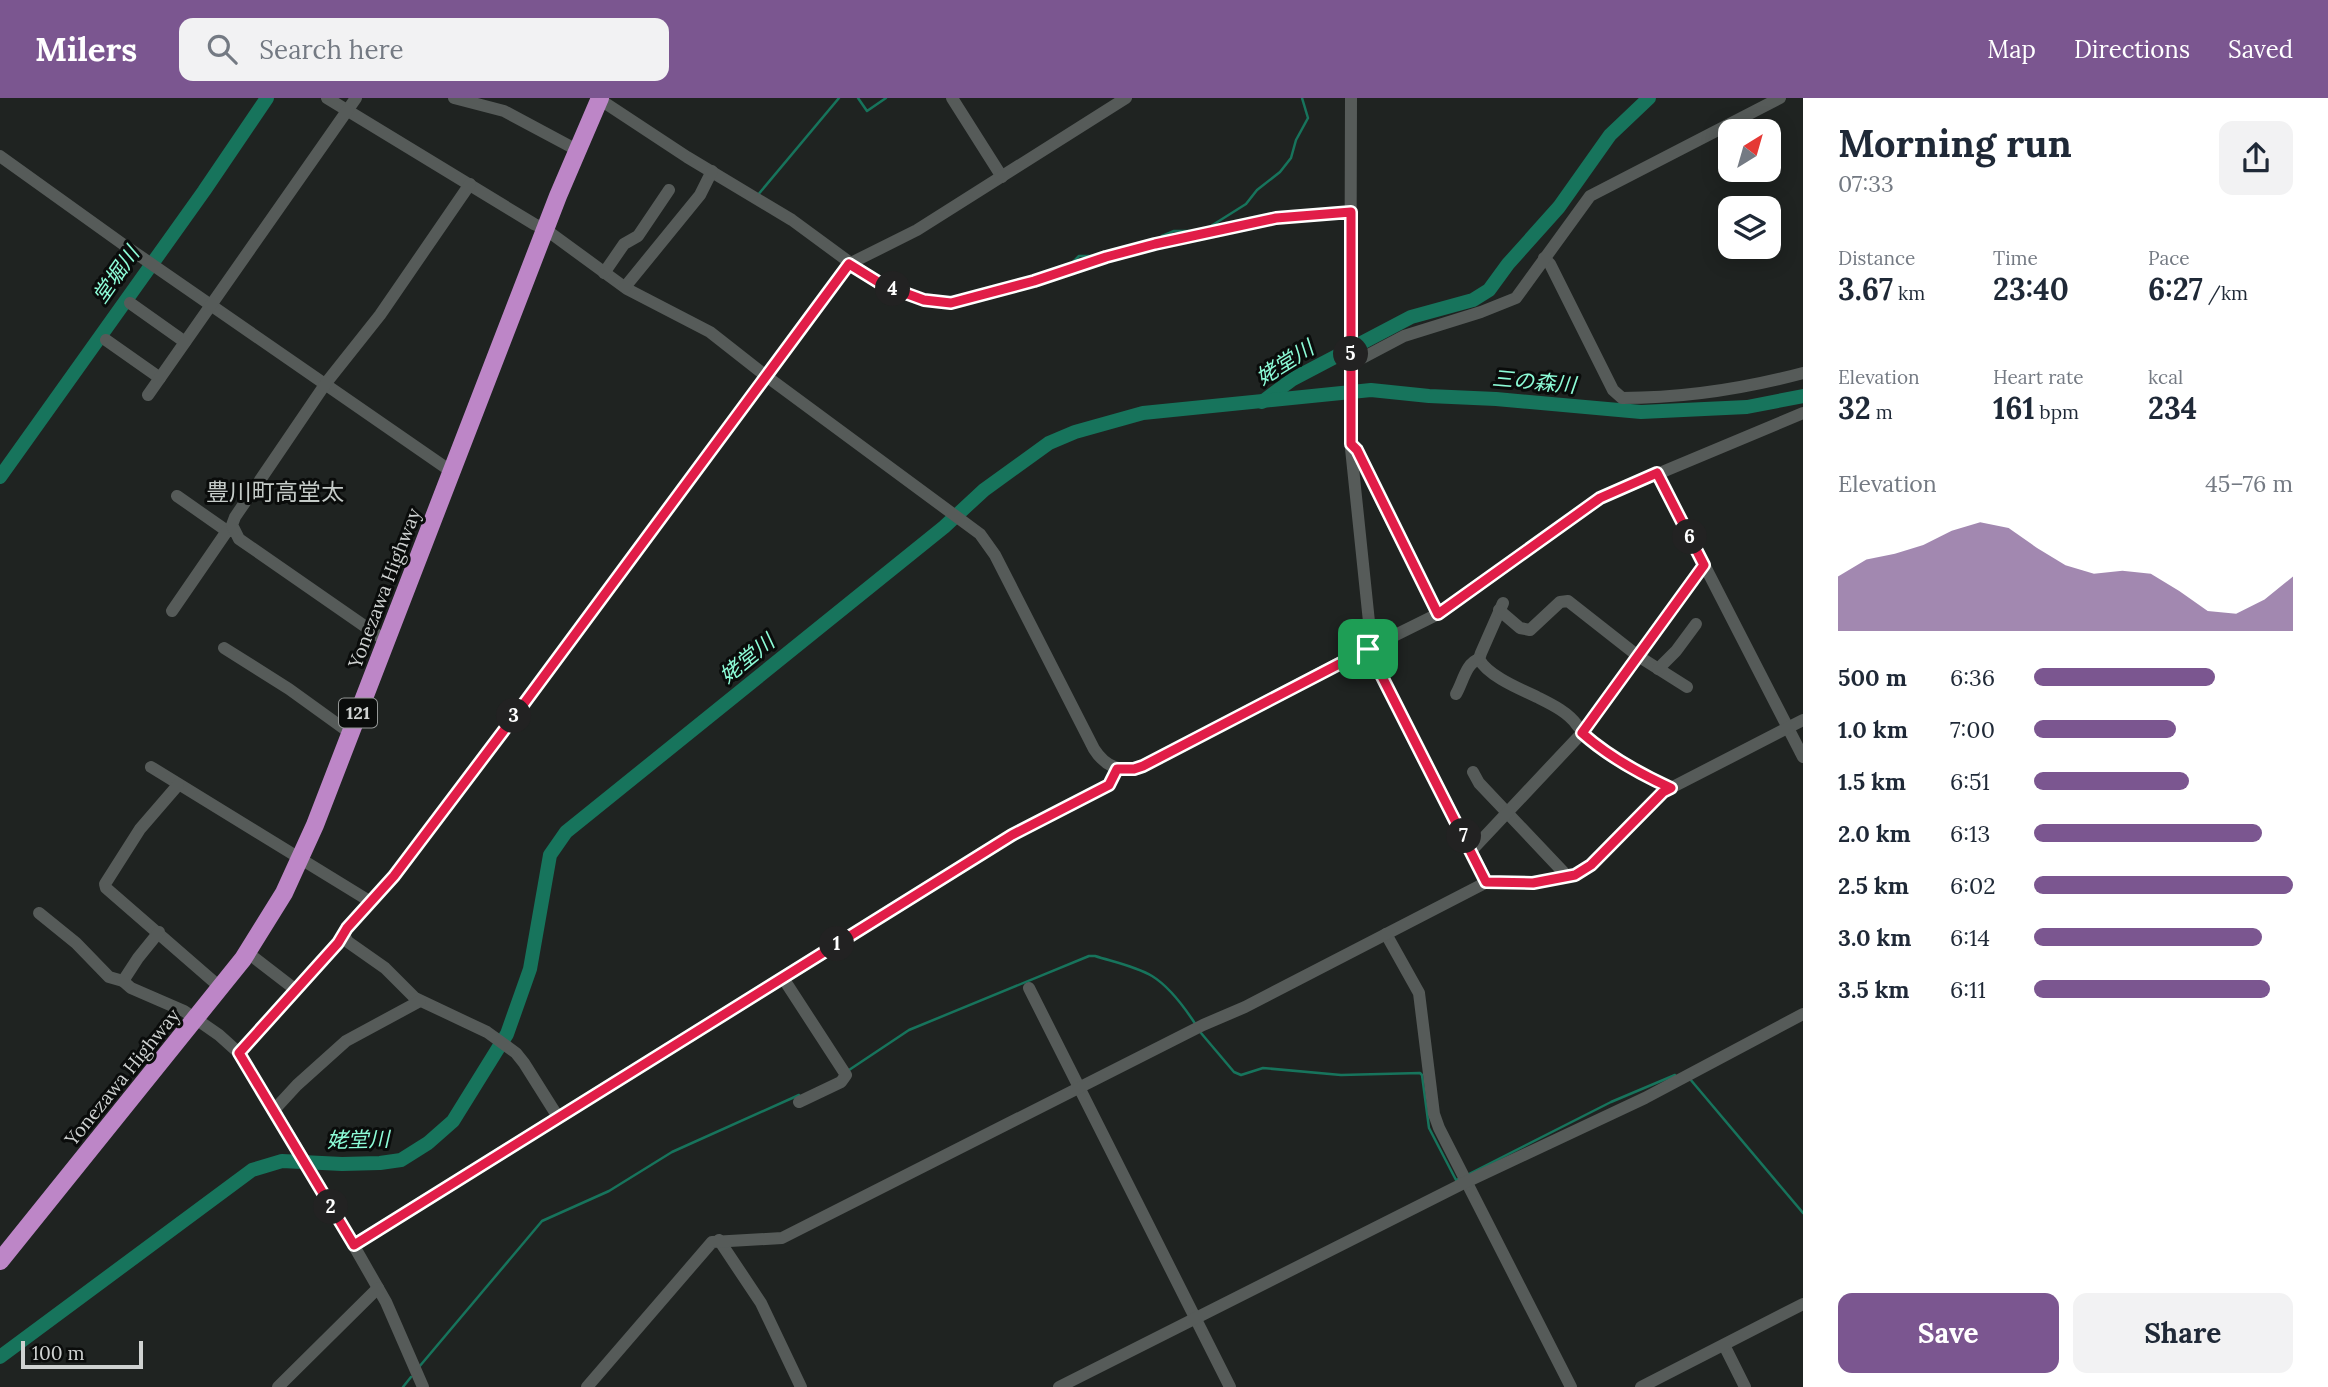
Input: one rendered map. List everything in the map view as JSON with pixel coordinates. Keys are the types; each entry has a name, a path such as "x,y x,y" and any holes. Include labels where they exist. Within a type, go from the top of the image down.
{"highway":[{"name":"Yonezawa Highway","path":"0,1261 221,988 248,953 284,893 315,825 545,229 599,98"}],"street":[{"path":"327,98 545,229 625,288 710,332 971,527 989,544 1094,750 1108,766 1117,769 1143,766 1438,614 1600,498 1803,413"},
{"path":"148,396 356,98"},
{"path":"454,98 504,111 577,150"},
{"path":"599,98 792,220 849,264 883,285 924,300 951,303 1155,244 1276,218 1351,212"},
{"path":"952,98 1002,177"},
{"path":"239,1053 394,876 849,264 917,230 1126,98"},
{"path":"1351,98 1351,444 1371,641 1368,649 1486,882"},
{"path":"1351,366 1404,335 1481,312 1516,298 1590,196 1780,98"},
{"path":"0,156 452,472"},
{"path":"625,288 701,195 712,171"},
{"path":"172,611 231,531 234,517 326,383 380,315 470,184"},
{"path":"604,273 624,244 638,236 669,190"},
{"path":"1544,258 1550,264 1613,390 1622,398 1713,392 1757,385 1803,373"},
{"path":"130,303 185,342"},
{"path":"106,340 160,378"},
{"path":"1351,444 1357,450 1438,614"},
{"path":"1657,473 1803,757"},
{"path":"177,496 386,641"},
{"path":"1472,850 1582,733 1704,565"},
{"path":"1479,659 1501,607 1520,628 1530,630 1560,602 1568,601 1638,656 1687,687"},
{"path":"1658,669 1676,651 1696,624"},
{"path":"224,648 289,689 350,733"},
{"path":"1456,694 1468,667 1475,659 1479,659"},
{"path":"1479,659 1483,666 1506,681 1564,713 1601,749 1639,774 1671,788"},
{"path":"587,1387 712,1242 782,1238 1203,1025 1245,1007 1486,882 1533,883 1575,875 1591,865 1663,792 1803,720"},
{"path":"151,767 371,902"},
{"path":"354,1245 1012,835 1109,785 1117,769"},
{"path":"1473,772 1479,783 1568,877"},
{"path":"178,785 140,829 105,884 106,888 221,988"},
{"path":"39,913 68,935 110,977 184,1011 219,1035 239,1053 378,1288 423,1387"},
{"path":"123,981 159,932"},
{"path":"343,934 348,942 384,968 420,1001 491,1034 516,1053 558,1117"},
{"path":"1386,934 1419,993 1434,1114 1571,1387"},
{"path":"248,953 296,990"},
{"path":"783,978 846,1075 841,1082 799,1102"},
{"path":"1029,988 1230,1387"},
{"path":"274,1110 297,1085 346,1041 420,1001"},
{"path":"1059,1387 1466,1182 1645,1098 1803,1014"},
{"path":"719,1240 765,1310 801,1387"},
{"path":"278,1387 378,1288"},
{"path":"1641,1387 1803,1304"},
{"path":"1724,1345 1745,1387"}],"waterway":[{"name":"堂堀川","path":"0,477 267,98"},
{"path":"757,196 839,98"},
{"path":"858,98 867,111 886,98"},
{"path":"1211,226 1246,204 1291,158 1296,140 1308,118 1302,98"},
{"name":"姥堂川","path":"1262,402 1293,379 1411,317 1473,300 1489,290 1508,264 1559,207 1610,135 1649,98"},
{"path":"1162,236 1174,231 1189,231"},
{"path":"1071,264 1079,256 1092,256"},
{"name":"姥堂川","path":"0,1357 252,1170 282,1161 342,1164 401,1160 428,1143 453,1121 507,1034 530,969 550,855 566,832 944,527 984,490 1049,443 1075,432 1143,413 1371,390 1641,412 1747,407 1803,396"},
{"path":"849,1070 909,1030 1089,956 1124,964 1152,976 1171,992 1196,1025"},
{"path":"1201,1033 1234,1072 1241,1075 1263,1068 1341,1075 1420,1073 1429,1128 1456,1180 1458,1179"},
{"path":"1467,1175 1611,1102 1675,1075"},
{"path":"1690,1079 1803,1213"},
{"path":"419,1367 542,1221 609,1191 672,1152 799,1095"},
{"path":"403,1387 411,1377"}],"district":[{"name":"豊川町高堂太","path":"275,492"}],"route":[{"path":"1351,212 1351,444 1357,450 1438,614 1600,498 1657,473 1704,565 1582,733 1639,774 1671,788 1663,792 1591,865 1575,875 1533,883 1486,882 1368,649 1143,766 1117,769 1109,785 1012,835 354,1245 239,1053 394,876 849,264 883,285 924,300 951,303 1155,244 1276,218 1351,212"}],"water label":[{"name":"三の森川","path":"1534,382"}]}
